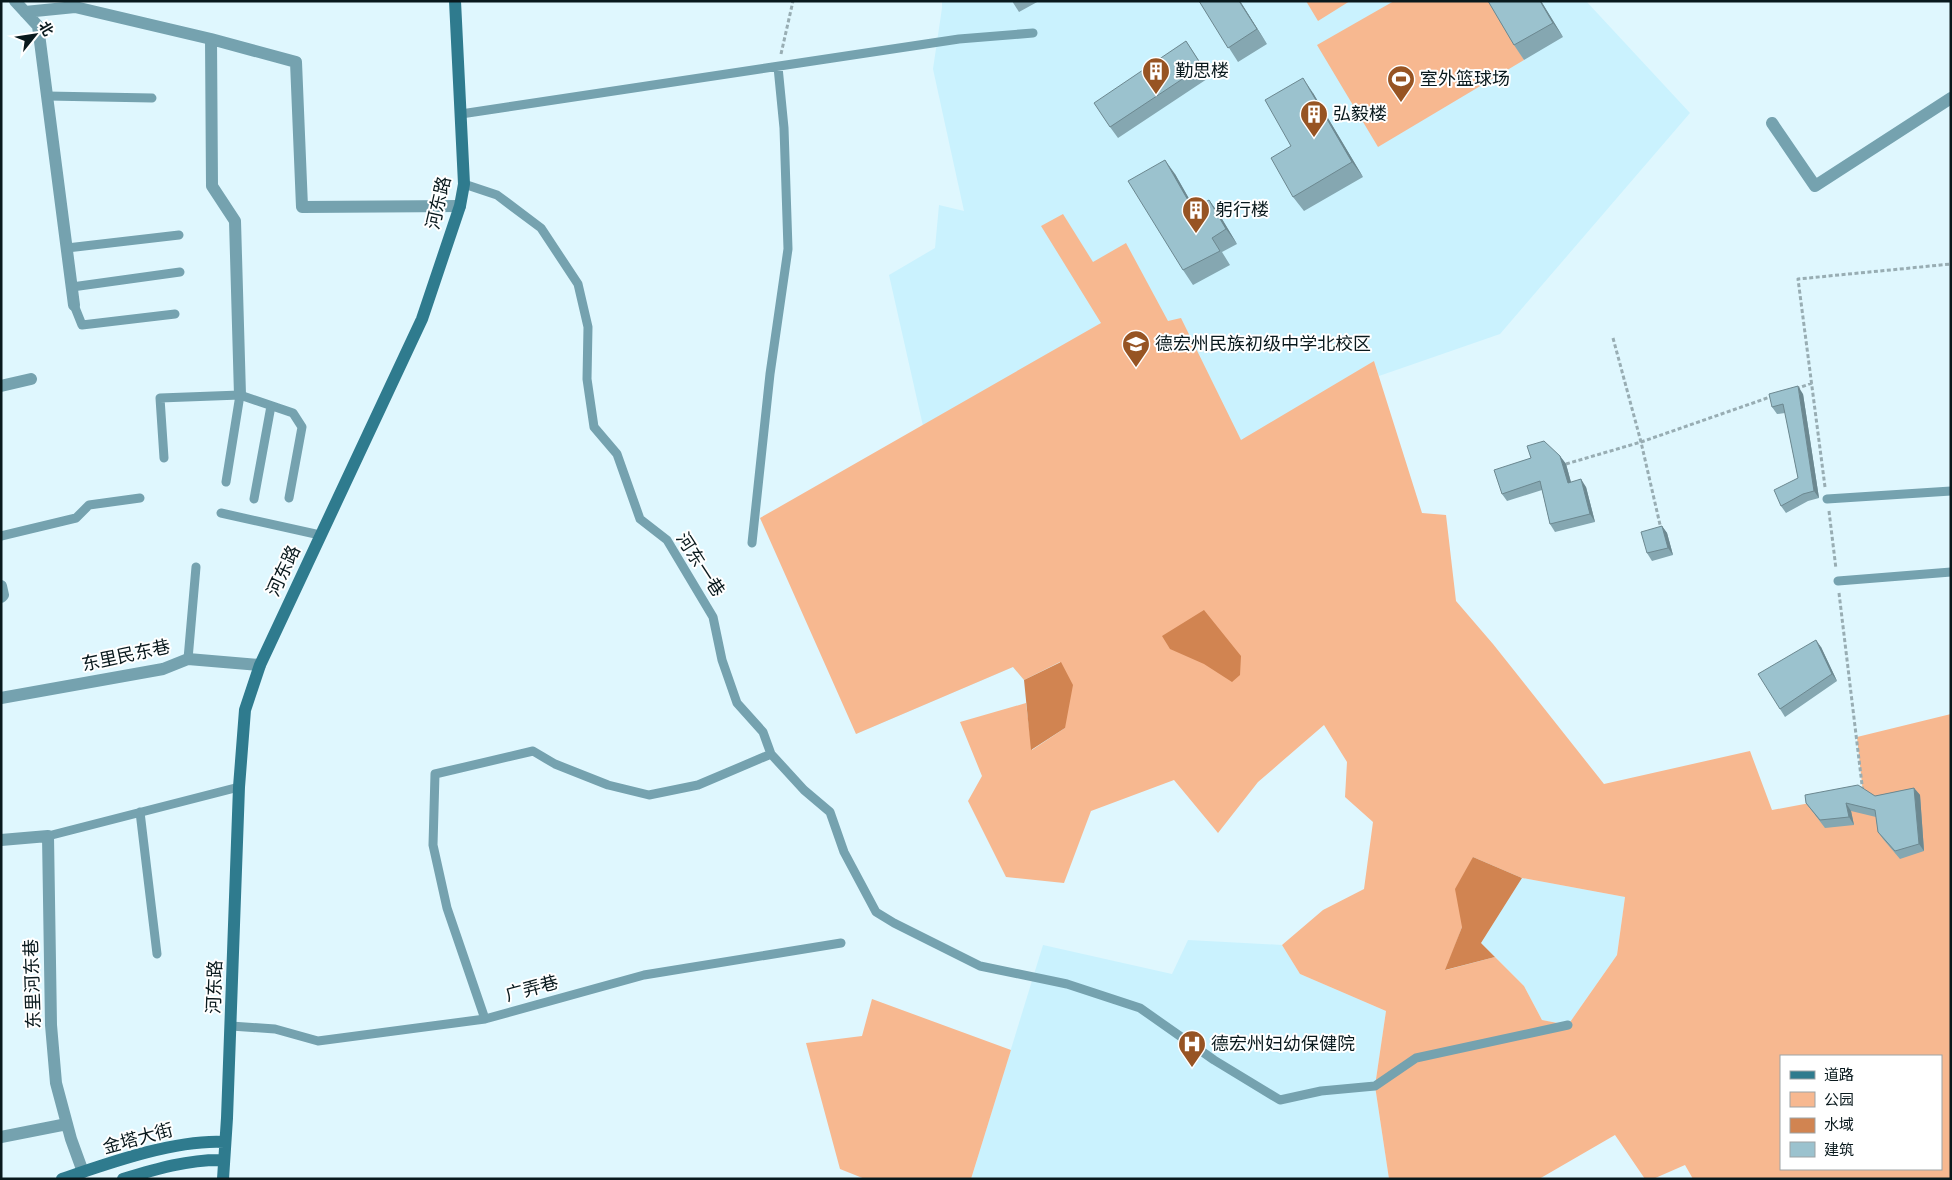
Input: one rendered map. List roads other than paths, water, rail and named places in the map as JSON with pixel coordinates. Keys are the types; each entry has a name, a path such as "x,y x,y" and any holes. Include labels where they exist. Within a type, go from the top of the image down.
{"main road":[{"name":"河东路","path":"223,1179 231,1026 239,787 245,710 260,665 422,319 460,206 464,184 455,1"},
{"name":"金塔大街","path":"62,1179 179,1145 225,1142"},
{"name":"金塔大街","path":"123,1179 183,1162 224,1160"}],"street":[{"path":"15,1 38,26 74,305"},
{"path":"25,12 75,7 211,39 296,62 302,207 460,206"},
{"path":"211,39 212,186 235,221 240,395"},
{"path":"1772,123 1815,186 1951,98"},
{"path":"1,386 31,379"},
{"path":"1,586 3,595 1,597"},
{"name":"东里民东巷","path":"1,698 163,669 188,659 260,665"},
{"path":"1,840 48,836"},
{"name":"东里河东巷","path":"48,836 51,1025 56,1083 83,1172"},
{"path":"1,1137 67,1124"}],"lane":[{"path":"461,114 959,39 1033,33"},
{"path":"752,543 770,374 788,249 784,128 778,67"},
{"path":"47,96 152,98"},
{"name":"河东一巷","path":"464,184 497,194 540,228 578,284 588,327 587,379 594,427 617,454 640,519 667,540 713,617 722,660 737,703 764,732 771,754 804,790 830,812 844,852 876,912 894,924 980,966 1067,984 1140,1008 1214,1060 1280,1100 1321,1091 1375,1086 1416,1058 1568,1025"},
{"path":"67,248 179,235"},
{"path":"72,287 180,272"},
{"path":"74,305 82,325 175,314"},
{"path":"226,482 240,395"},
{"path":"164,458 160,398 240,395 293,413 302,427 289,498"},
{"path":"254,499 271,406"},
{"path":"1827,499 1951,491"},
{"path":"1,536 76,518 88,505 140,498"},
{"path":"221,513 320,535"},
{"path":"188,659 196,567"},
{"path":"1838,581 1951,572"},
{"path":"485,1018 447,908 433,845 434,774 533,751 555,764 608,785 649,795 698,785 771,754"},
{"path":"48,836 239,787"},
{"path":"140,812 157,954"},
{"name":"广弄巷","path":"231,1026 275,1030 318,1041 485,1018 644,975 841,943"}],"water":[{"path":"1204,610 1241,656 1240,675 1232,682 1204,664 1170,649 1162,636"},
{"path":"1061,662 1073,685 1065,728 1031,750 1024,680"},
{"path":"1473,857 1522,878 1481,943 1495,957 1445,970 1462,927 1455,889"}],"place":[{"name":"勤思楼","path":"1156,95"},
{"name":"室外篮球场","path":"1401,103"},
{"name":"弘毅楼","path":"1314,138"},
{"name":"躬行楼","path":"1196,234"},
{"name":"德宏州民族初级中学北校区","path":"1136,368"},
{"name":"德宏州妇幼保健院","path":"1192,1068"}]}
